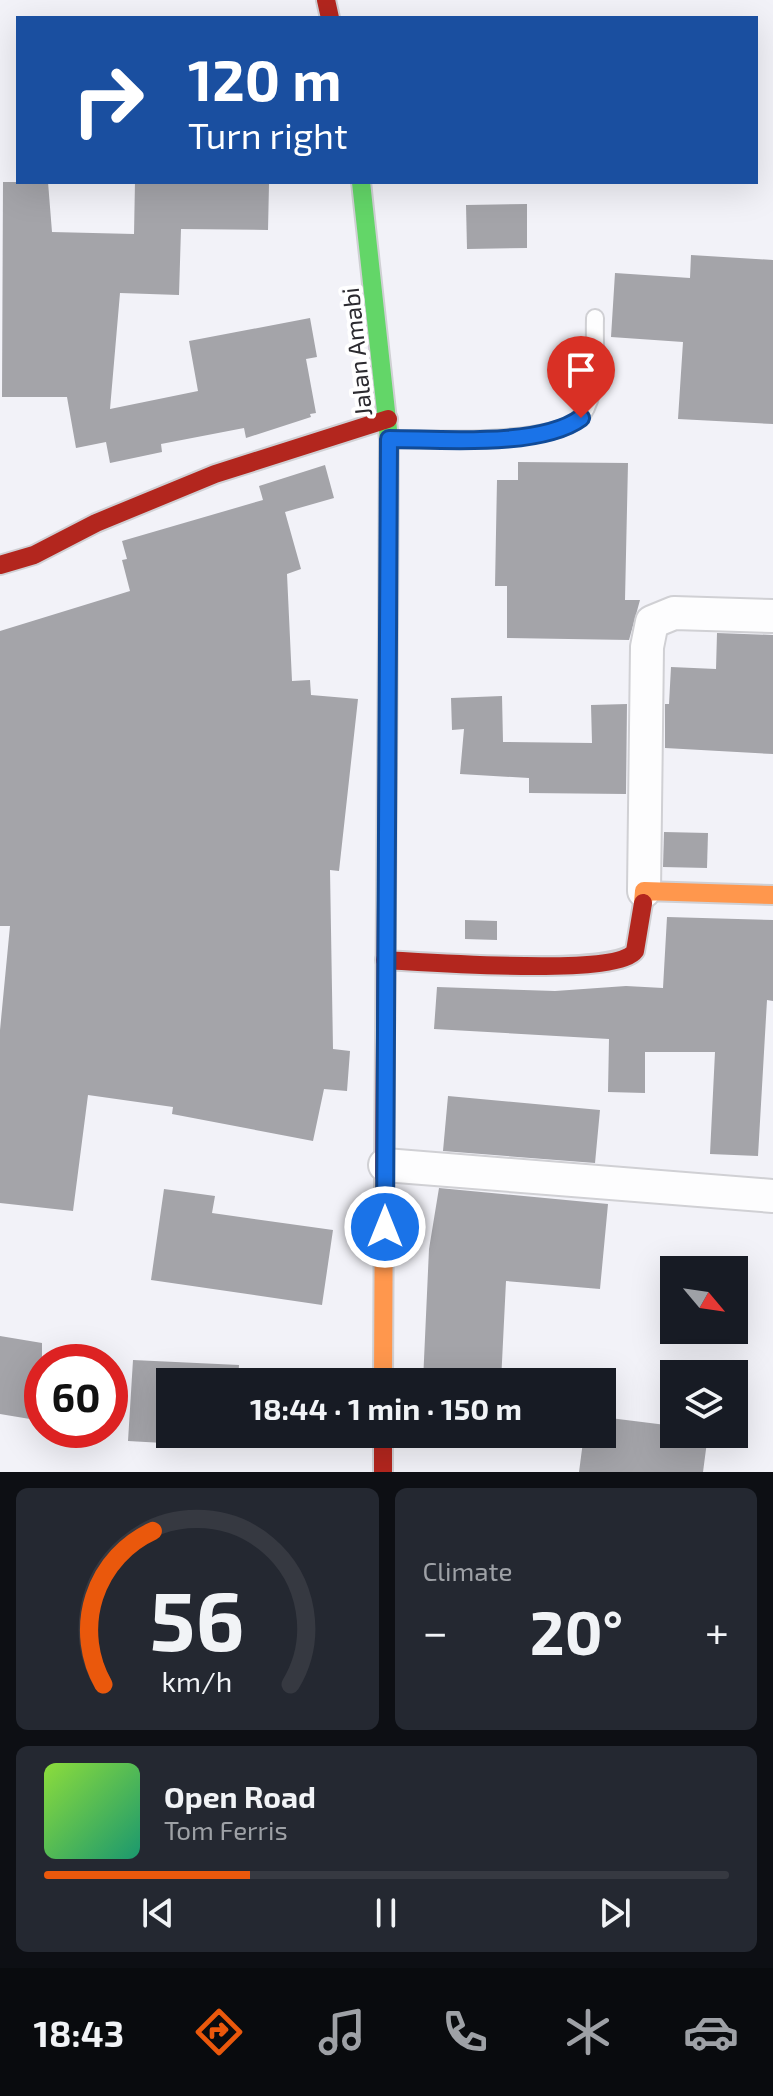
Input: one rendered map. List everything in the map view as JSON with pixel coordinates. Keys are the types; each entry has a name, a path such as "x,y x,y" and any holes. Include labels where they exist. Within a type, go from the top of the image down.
{"main road":[{"name":"Jalan Amabi","path":"361,184 389,439 383,1368"},
{"path":"0,565 34,555 96,523 215,474 388,419"},
{"path":"385,960 579,966 622,963 632,957 637,944 644,891 773,895"},
{"path":"383,1448 383,1472"}],"street":[{"path":"644,891 647,647 652,622 674,613 773,616"},
{"path":"385,1165 773,1196"}],"lane":[{"path":"389,439 529,437 563,431 581,418 589,401 595,318"}],"building":[{"path":"3,182 48,184 52,232 134,234 135,184 269,184 268,230 181,229 179,295 120,293 110,409 198,391 189,341 310,318 317,357 306,359 316,413 310,414 311,417 246,438 244,428 161,444 162,452 110,463 106,442 76,448 67,397 2,397"},
{"path":"527,204 527,248 467,249 466,205"},
{"path":"691,255 773,260 773,424 678,419 683,342 611,337 615,273 690,278"},
{"path":"518,462 628,463 625,600 640,600 629,640 507,638 507,586 495,586 497,480 518,480"},
{"path":"325,465 334,498 285,512 301,569 287,574 292,681 310,680 311,695 358,699 339,871 330,870 333,1049 350,1051 347,1091 324,1089 313,1141 172,1114 173,1107 88,1095 73,1211 0,1203 0,1030 10,926 0,926 0,631 130,591 122,560 127,559 122,541 263,500 259,486"},
{"path":"717,633 773,635 773,754 665,748 665,704 669,704 671,667 716,669"},
{"path":"502,696 503,742 592,743 591,705 627,704 626,794 529,793 529,778 460,774 464,729 452,730 451,698"},
{"path":"664,832 708,833 707,868 663,867"},
{"path":"667,917 773,920 773,1001 767,1000 758,1156 710,1154 715,1052 645,1052 645,1093 608,1092 609,1039 434,1029 437,987 555,991 626,986 663,988"},
{"path":"465,920 497,921 497,940 465,939"},
{"path":"448,1096 600,1110 595,1163 443,1151"},
{"path":"439,1188 608,1204 600,1289 506,1281 502,1368 424,1368 429,1249"},
{"path":"164,1189 215,1196 212,1213 333,1230 322,1305 151,1280"},
{"path":"0,1336 42,1343 24,1344 24,1418 0,1414"},
{"path":"133,1360 239,1365 239,1368 156,1368 156,1443 128,1441"},
{"path":"616,1419 660,1424 660,1448 706,1448 703,1472 579,1472 582,1448 616,1448"}],"traffic: fast":[{"path":"361,184 389,439 388,625"}],"traffic: slow":[{"path":"643,903 644,891 773,895"},
{"path":"383,1368 384,1176"}],"traffic: jam":[{"path":"326,0 330,16"},
{"path":"0,565 34,555 96,523 215,474 388,419"},
{"path":"384,1176 388,625"},
{"path":"385,960 558,966 621,959 635,951 643,903"},
{"path":"383,1448 383,1472"}],"route":[{"path":"385,1227 389,439 529,437 563,431 581,418"}]}
